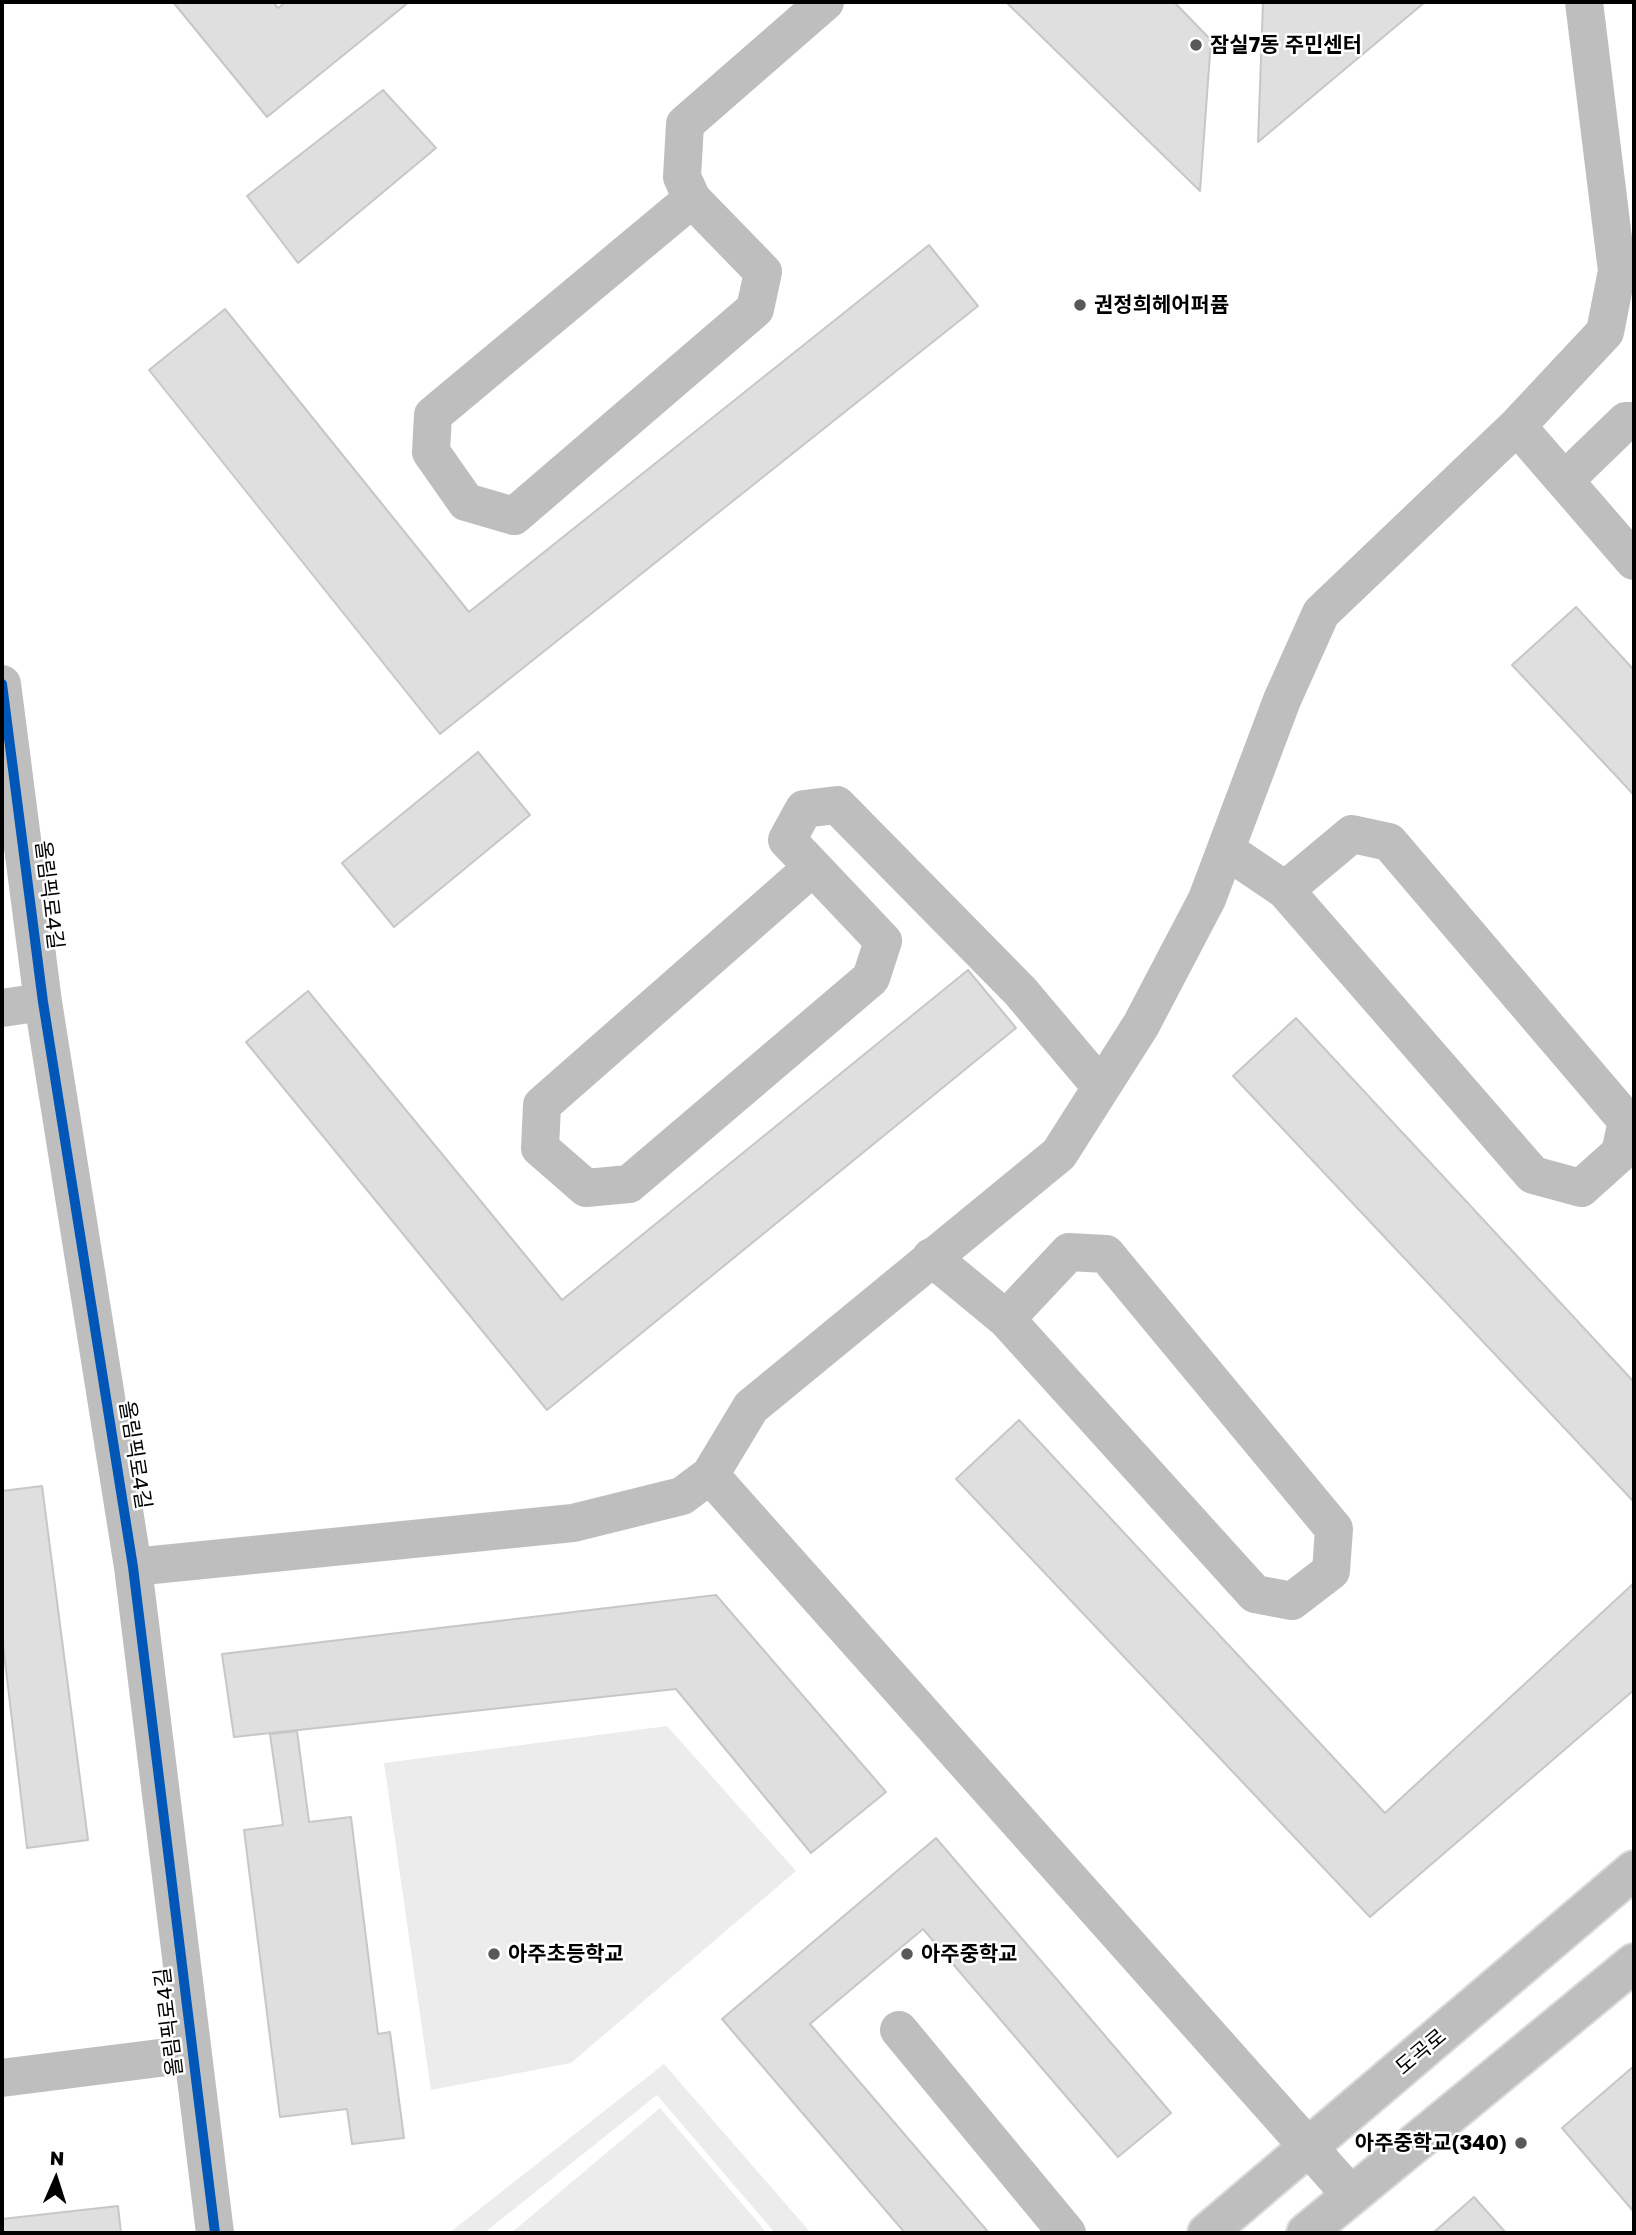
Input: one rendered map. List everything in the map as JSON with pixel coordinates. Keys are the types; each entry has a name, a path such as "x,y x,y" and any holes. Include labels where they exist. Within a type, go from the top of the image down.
{"street":[{"path":"692,199 433,415 431,452 466,502 514,516 755,309 763,272 692,199 682,177 685,124 825,2"},
{"path":"133,1567 573,1523 682,1496 710,1475 751,1407 1059,1154 1141,1025 1207,899 1282,700 1321,613 1517,426 1605,332 1617,271 1584,2"},
{"path":"1565,480 1626,421 1634,421"},
{"path":"1517,426 1634,561"},
{"name":"올림픽로4길","path":"2,684 43,1002 133,1567 215,2233"},
{"path":"813,867 542,1105 540,1148 586,1188 629,1184 871,978 883,942 813,867 787,840 804,808 837,805 1020,991 1101,1087"},
{"path":"1226,850 1284,890 1533,1175 1581,1188 1620,1153 1627,1121 1389,842 1352,834 1284,890"},
{"path":"2,1008 43,1002"},
{"path":"932,1257 1006,1319 1255,1594 1292,1601 1331,1571 1334,1529 1106,1254 1069,1252 1006,1319"},
{"path":"710,1475 1351,2195"},
{"name":"도곡로","path":"1207,2233 1634,1870"},
{"path":"1306,2233 1634,1963"},
{"path":"899,2030 1067,2233"},
{"path":"2,2078 191,2054"}],"shaded area":[{"path":"667,1726 796,1871 571,2063 431,2090 384,1763"},
{"path":"664,2064 811,2233 775,2233 657,2095 484,2233 449,2233"},
{"path":"660,2108 767,2233 511,2233"}],"building":[{"path":"173,2 273,2 278,8 286,2 409,2 267,117"},
{"path":"1006,2 1174,2 1211,40 1200,191"},
{"path":"1263,2 1425,2 1258,142"},
{"path":"383,90 436,148 298,263 247,196"},
{"path":"929,245 978,306 440,734 149,370 225,309 469,612"},
{"path":"1576,607 1634,670 1634,795 1512,665"},
{"path":"478,752 530,815 394,927 342,863"},
{"path":"968,970 1016,1028 547,1410 246,1042 308,991 562,1300"},
{"path":"1296,1018 1634,1382 1634,1502 1233,1076"},
{"path":"1019,1420 1385,1813 1634,1583 1634,1690 1370,1917 956,1479"},
{"path":"42,1486 88,1840 27,1848 2,1636 2,1491"},
{"path":"716,1595 886,1792 811,1853 676,1689 234,1737 222,1654"},
{"path":"297,1731 309,1822 351,1817 378,2034 390,2032 404,2138 352,2144 347,2109 280,2117 244,1830 283,1825 270,1734"},
{"path":"936,1838 1171,2113 1118,2157 923,1929 810,2024 989,2233 905,2233 722,2019"},
{"path":"1634,2066 1634,2212 1562,2128"},
{"path":"1474,2197 1506,2233 1433,2233"},
{"path":"118,2206 121,2233 2,2233 2,2219"}],"cycle path":[{"path":"2,684 43,1002 133,1567 215,2233"}],"place":[{"name":"잠실7동 주민센터","path":"1196,45"},
{"name":"권정희헤어퍼퓸","path":"1080,305"},
{"name":"아주초등학교","path":"494,1954"},
{"name":"아주중학교","path":"907,1954"},
{"name":"아주중학교(340)","path":"1521,2143"}]}
